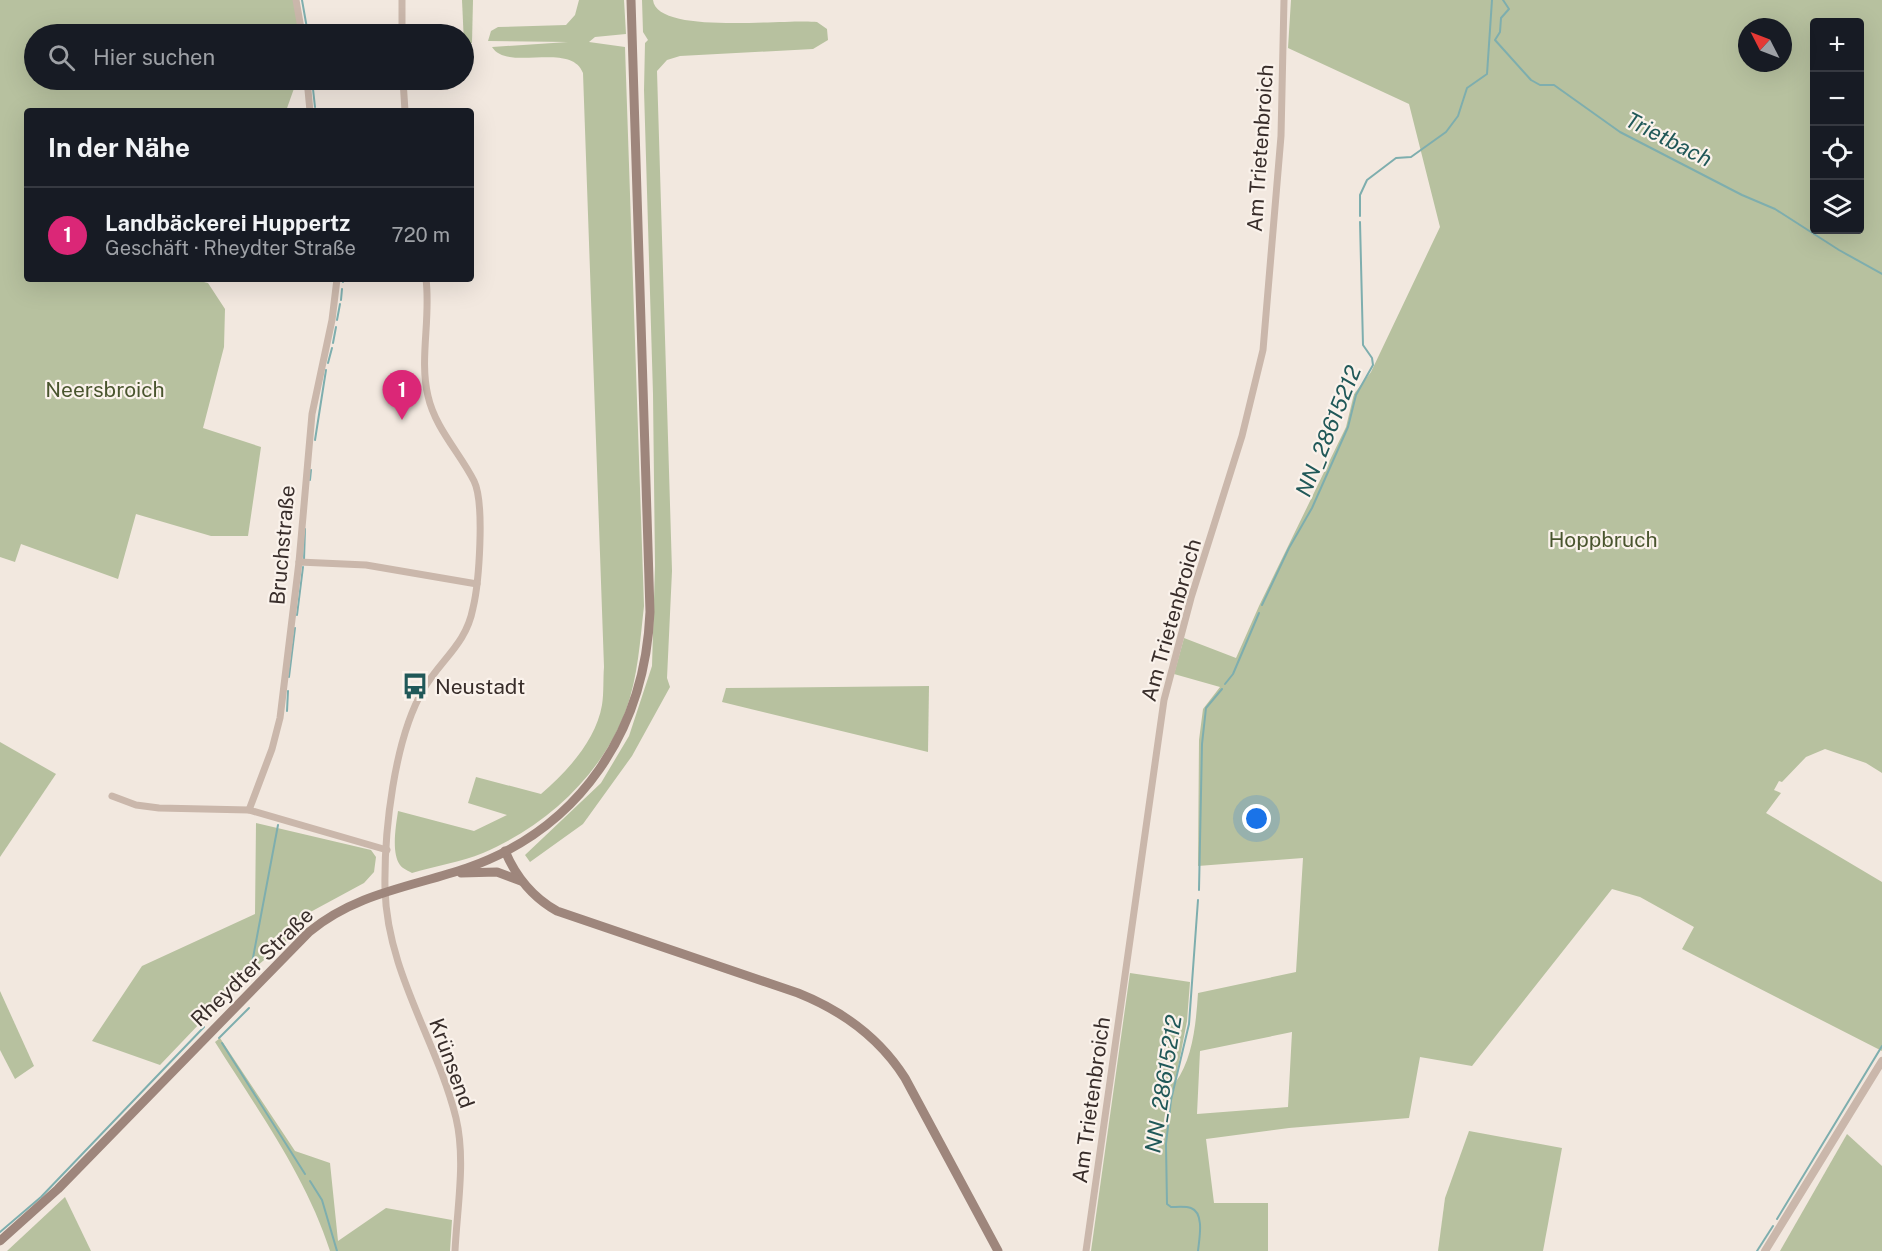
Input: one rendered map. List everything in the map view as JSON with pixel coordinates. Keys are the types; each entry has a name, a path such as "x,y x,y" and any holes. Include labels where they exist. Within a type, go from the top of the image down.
{"main road":[{"path":"444,875 505,851 543,828 567,806 605,763 631,715 647,654 650,597 631,0"},
{"path":"505,851 522,882 544,903 564,914 798,993 830,1007 858,1026 879,1044 905,1078 998,1251"},
{"path":"444,875 492,872 522,882"},
{"name":"Rheydter Straße","path":"0,1241 58,1189 309,932 345,906 385,891 444,875"}],"street":[{"path":"296,0 300,24"},
{"path":"402,0 402,24"},
{"name":"Am Trietenbroich","path":"1086,1251 1164,700 1191,598 1242,436 1263,350 1281,136 1284,0"},
{"path":"308,90 310,108"},
{"path":"404,90 405,108"},
{"name":"Bruchstraße","path":"249,810 278,726 299,562 312,414 332,320 337,282"},
{"path":"385,891 387,850 400,754 409,721 424,689 466,633 477,584 478,490 435,417 427,392 429,307 426,282"},
{"path":"299,562 375,567 477,584"},
{"path":"112,796 141,806 168,809 249,810 387,850"},
{"name":"Krünsend","path":"385,891 401,974 450,1099 457,1126 460,1149 455,1251"},
{"path":"1765,1251 1882,1061"}],"green space":[{"name":"Neersbroich","path":"0,0 294,0 298,24 24,24 24,90 293,90 287,108 24,108 24,282 208,282 204,283 208,283 225,309 224,347 203,428 261,447 248,536 211,536 136,514 118,579 21,544 15,562 0,557"},
{"path":"462,0 473,0 472,24 463,24"},
{"path":"579,0 624,0 626,34 595,37 589,42 625,47 644,606 636,672 626,710 616,734 587,777 569,796 550,813 506,842 475,856 412,873 404,869 397,860 395,839 398,811 474,831 507,815 468,803 476,777 541,794 561,776 587,743 594,731 602,705 604,667 583,73 576,64 566,59 511,57 500,54 492,47 568,42 488,41 491,31 498,27 566,25 575,15"},
{"path":"642,0 653,0 660,11 676,18 699,22 817,22 827,29 828,40 813,49 680,56 667,60 657,71 672,571 667,678 670,687 632,756 583,824 530,862 525,855 601,783 629,736 652,666 655,566 653,394 644,90 645,43 648,40 643,32"},
{"name":"Hoppbruch","path":"1291,0 1882,0 1882,773 1866,763 1825,749 1806,757 1782,782 1779,781 1774,790 1781,793 1766,813 1882,882 1882,1051 1682,949 1694,927 1640,897 1612,889 1472,1066 1420,1057 1409,1118 1289,1128 1206,1139 1214,1203 1268,1203 1268,1251 1091,1251 1130,973 1190,982 1187,1021 1175,1083 1190,1052 1198,993 1296,972 1303,858 1198,866 1199,740 1203,709 1220,687 1174,674 1184,638 1236,658 1346,427 1354,394 1371,372 1440,227 1409,104 1288,48","holes":["1292,1032 1288,1107 1197,1114 1200,1051"]},
{"path":"929,686 928,752 722,702 726,688"},
{"path":"0,742 56,774 0,857"},
{"path":"256,823 371,850 376,857 374,872 364,883 303,916 300,920 302,928 245,976 160,1065 92,1041 142,966 255,914"},
{"path":"0,991 34,1066 15,1079 0,1050"},
{"path":"220,1038 295,1151 330,1163 338,1241 386,1208 452,1220 450,1251 330,1251 308,1196 294,1170 215,1042"},
{"path":"1469,1131 1562,1148 1543,1251 1438,1251 1445,1198"},
{"path":"1847,1134 1882,1166 1882,1251 1780,1251"},
{"path":"65,1197 91,1251 7,1251"}],"waterway":[{"path":"302,0 306,24"},
{"name":"NN_28615212","path":"1360,216 1360,195 1367,180 1396,158 1411,157 1446,132 1458,116 1467,88 1487,74 1492,0"},
{"name":"Trietbach","path":"1503,0 1509,9 1501,18 1500,32 1495,40 1531,80 1540,85 1554,85 1620,132 1742,195 1775,209 1839,250 1882,274"},
{"path":"313,90 315,107"},
{"name":"NN_28615212","path":"1262,605 1289,548 1312,508 1348,427 1356,395 1373,365 1372,358 1363,345 1360,222"},
{"path":"341,300 342,289"},
{"path":"337,320 340,304"},
{"path":"333,343 336,327"},
{"path":"328,363 332,348"},
{"path":"315,440 326,370"},
{"path":"310,480 311,470"},
{"path":"304,560 305,529"},
{"path":"297,615 303,567"},
{"name":"NN_28615212","path":"1225,684 1233,674 1259,613"},
{"path":"289,677 295,628"},
{"name":"NN_28615212","path":"1199,890 1202,744 1206,708 1222,689"},
{"path":"287,711 288,691"},
{"path":"249,979 278,825"},
{"name":"NN_28615212","path":"1198,900 1189,1024 1171,1100 1166,1144 1167,1204 1171,1207 1191,1208 1198,1215 1200,1227 1198,1251"},
{"path":"219,1038 249,1008"},
{"path":"0,1232 41,1197 204,1027"},
{"path":"222,1043 305,1174"},
{"path":"1777,1219 1882,1046"},
{"path":"310,1181 322,1200 337,1251"},
{"path":"1757,1251 1773,1226"}],"place":[{"name":"Landbäckerei Huppertz","path":"402,420"},
{"name":"Neustadt","path":"415,686"}]}
